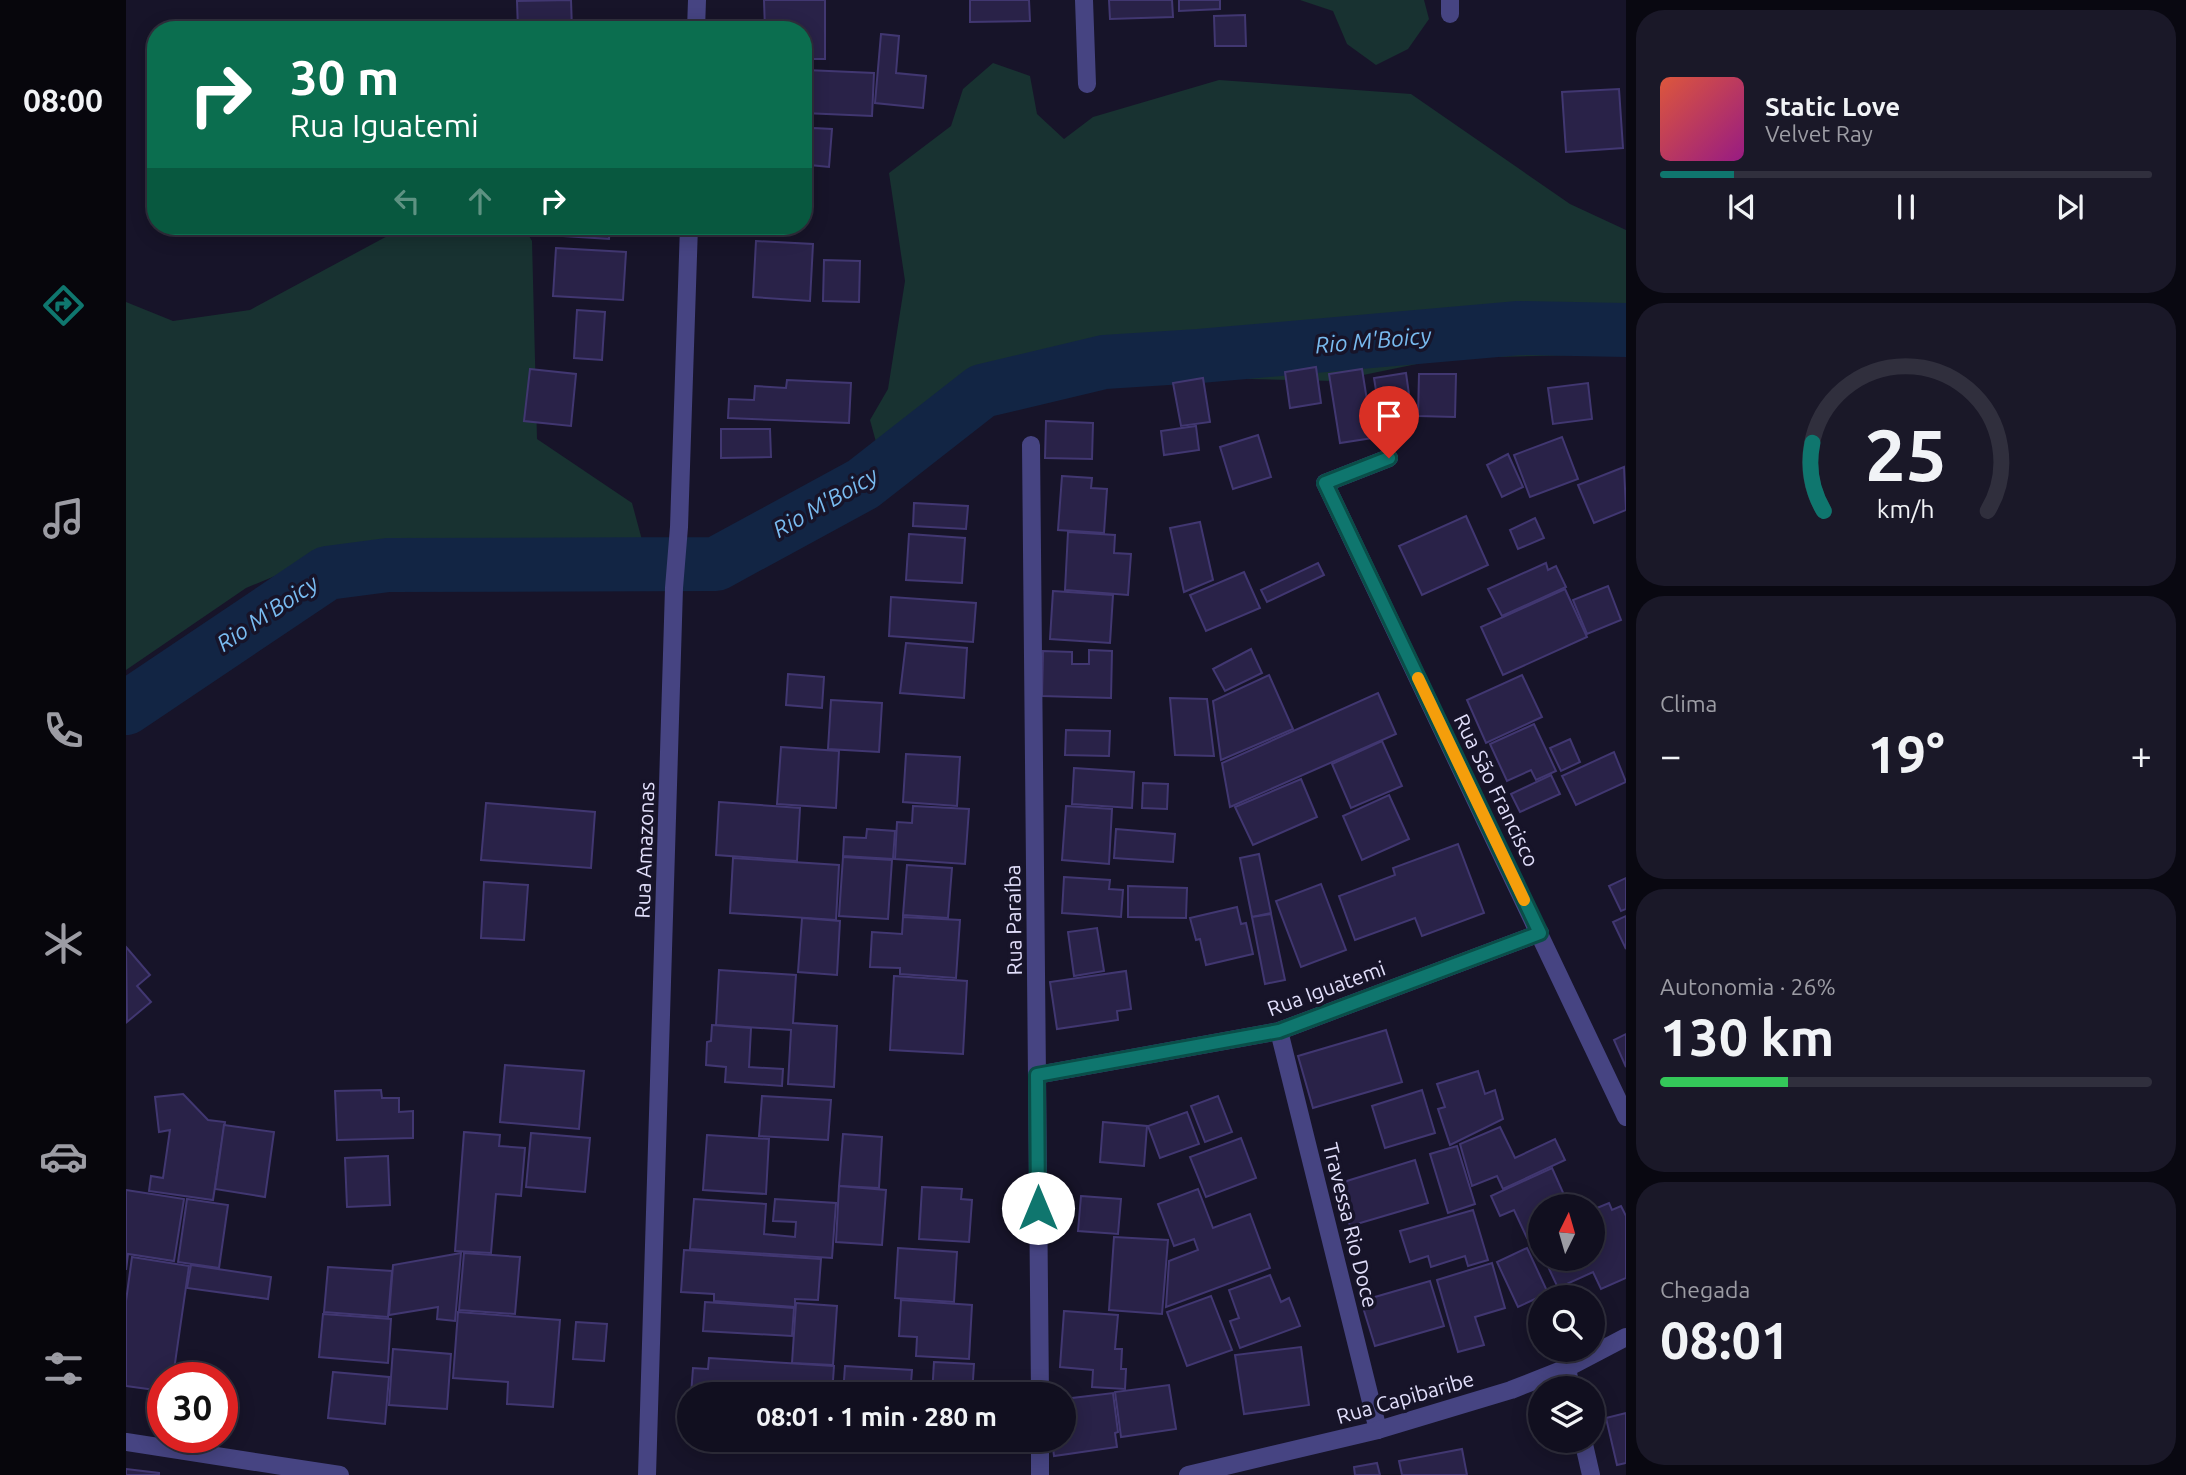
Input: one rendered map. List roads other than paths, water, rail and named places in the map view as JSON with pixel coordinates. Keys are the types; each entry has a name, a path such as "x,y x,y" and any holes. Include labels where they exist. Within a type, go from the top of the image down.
{"street":[{"path":"696,21 697,0"},
{"path":"1084,0 1087,84"},
{"name":"Rua Amazonas","path":"647,1475 674,588 679,527 689,235"},
{"name":"Rua Paraíba","path":"1031,445 1040,1382"},
{"name":"Rua São Francisco","path":"1389,458 1325,483 1626,1117"},
{"name":"Rua Iguatemi","path":"1037,1075 1279,1031 1540,933"},
{"name":"Travessa Rio Doce","path":"1279,1031 1378,1430"},
{"name":"Rua Capibaribe","path":"1199,1474 1378,1430 1511,1390 1566,1368 1626,1337"},
{"path":"1566,1368 1568,1376"},
{"path":"126,1442 286,1470 340,1475"},
{"path":"1040,1452 1040,1475"},
{"path":"1586,1453 1591,1475"}],"waterway":[{"name":"Rio M'Boicy","path":"126,708 327,573 388,565 716,564 863,484 982,391 1104,362 1519,328 1626,330"}]}
